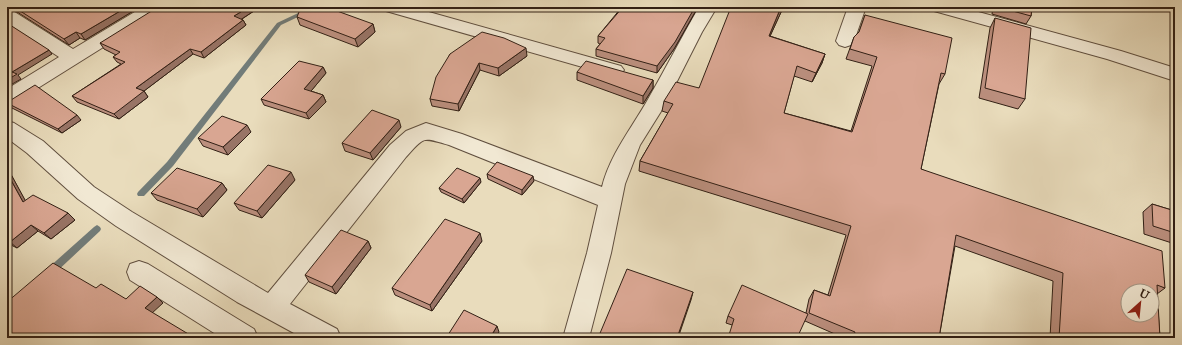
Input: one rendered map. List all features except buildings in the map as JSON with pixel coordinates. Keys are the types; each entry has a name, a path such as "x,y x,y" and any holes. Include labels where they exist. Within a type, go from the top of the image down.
{"street":[{"path":"7,98 154,7"},
{"path":"392,7 629,74"},
{"path":"576,338 599,253 614,184 630,144 659,82 708,7"},
{"path":"845,41 857,7"},
{"path":"940,7 1107,53 1175,75"},
{"path":"7,15 73,58"},
{"path":"7,128 35,147 92,197 124,219 271,308 328,338"},
{"path":"271,308 398,151 413,136 426,131 455,139 610,200"},
{"path":"138,272 245,338"}],"waterway":[{"path":"141,194 170,164 279,24 316,7"},
{"path":"50,272 97,229"}]}
